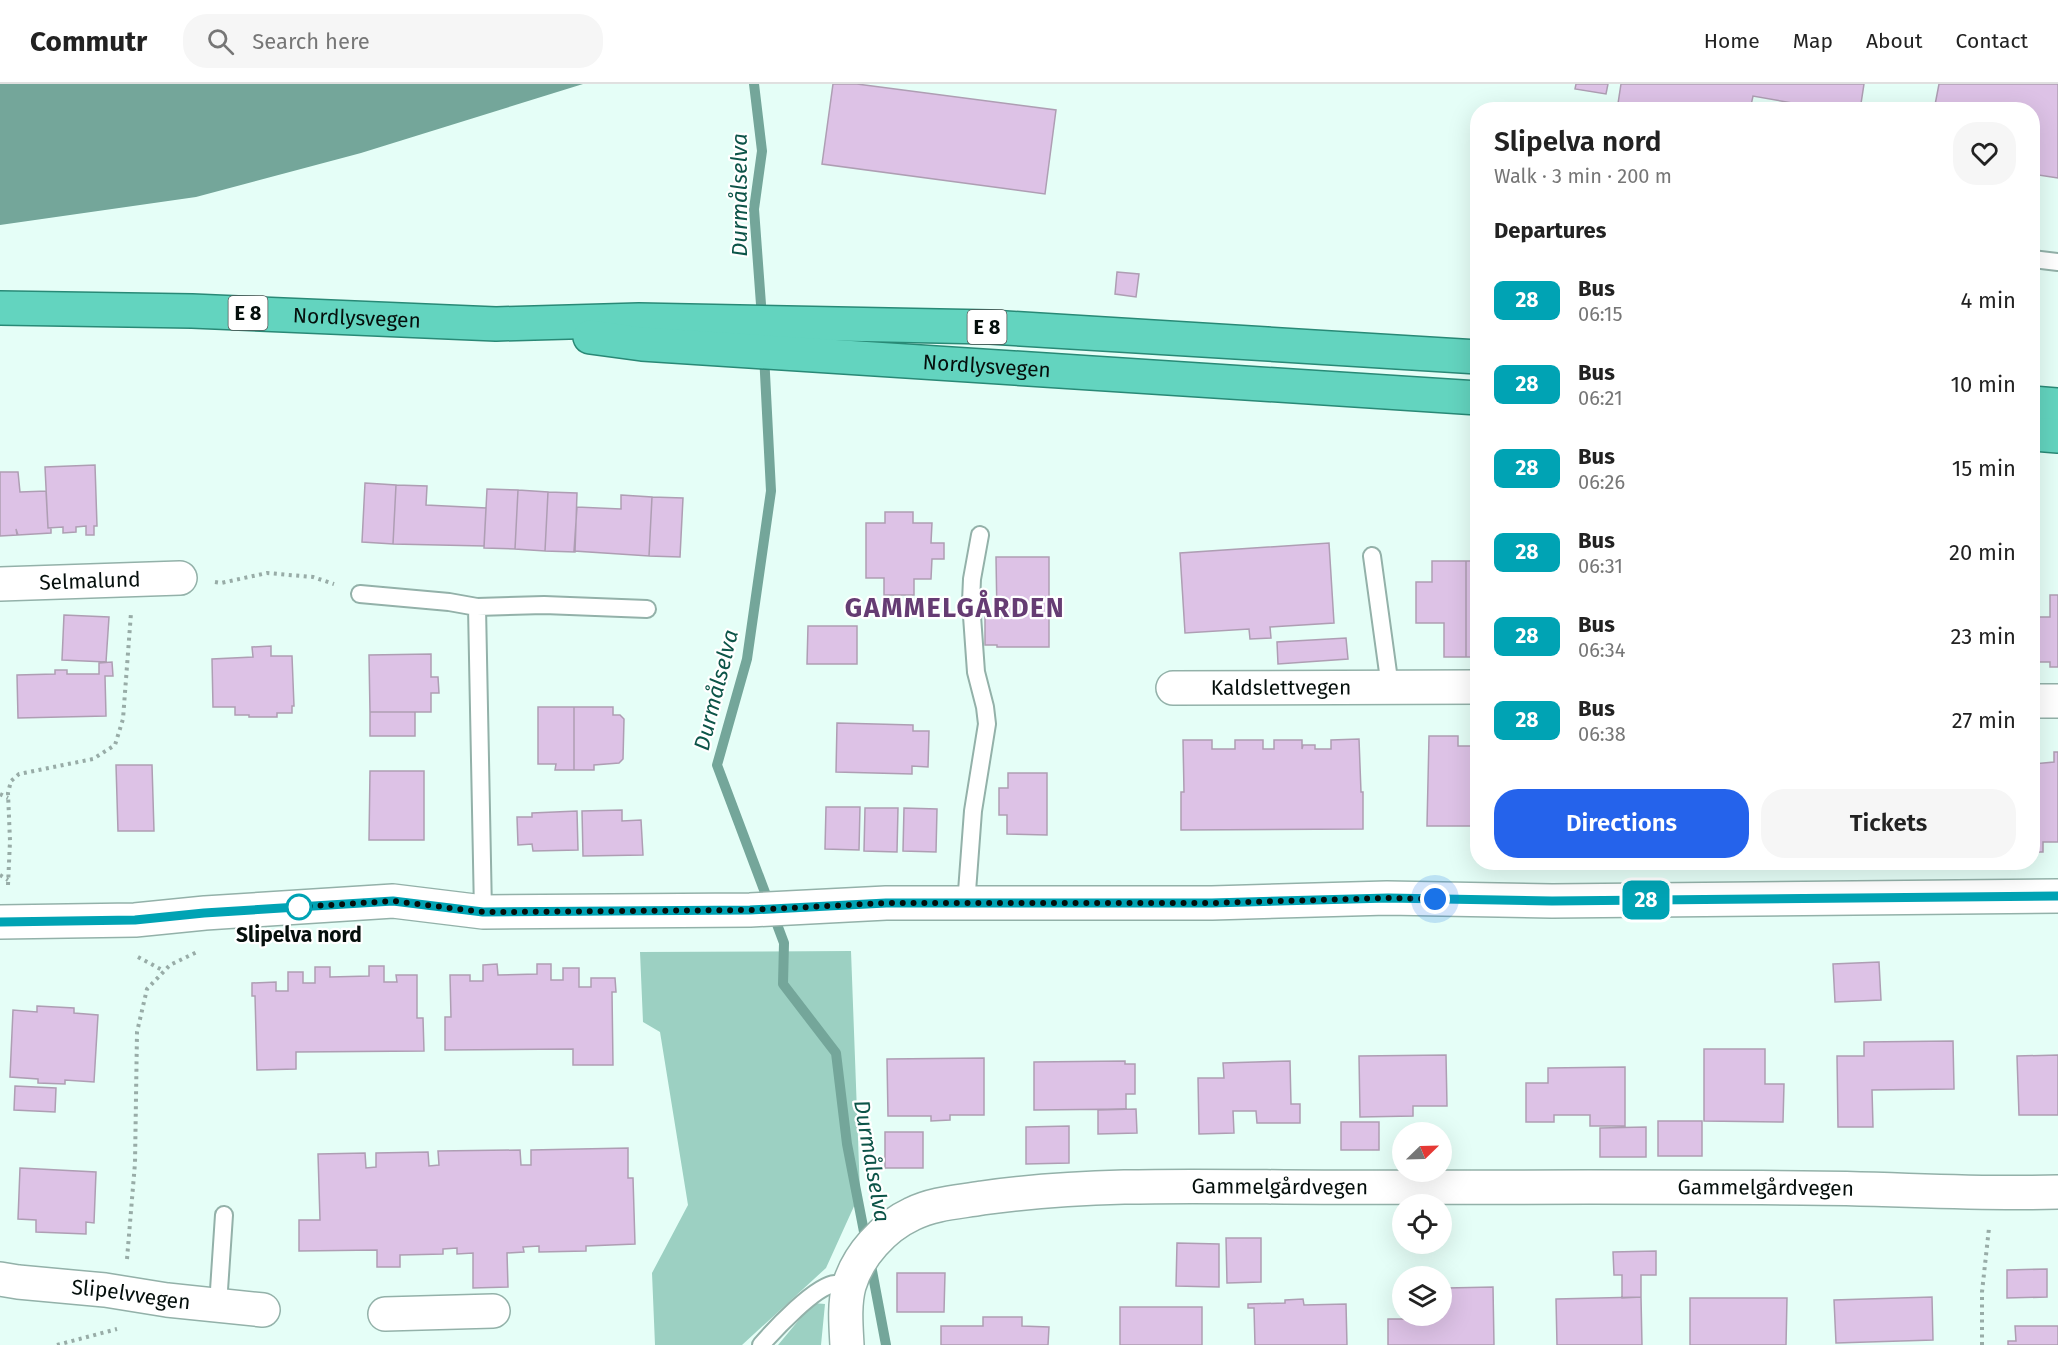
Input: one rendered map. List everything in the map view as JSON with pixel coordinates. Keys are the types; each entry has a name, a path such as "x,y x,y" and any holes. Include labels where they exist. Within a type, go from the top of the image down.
{"highway":[{"name":"Nordlysvegen","path":"0,308 204,311 496,324 639,320 990,327 1470,357"},
{"name":"Nordlysvegen","path":"496,324 642,344 1470,397"},
{"path":"2040,404 2058,405"},
{"path":"2040,434 2058,435"}],"street":[{"name":"Selmalund","path":"0,584 180,578"},
{"name":"Kaldslettvegen","path":"1173,688 1470,687"},
{"path":"2040,701 2058,701"},
{"path":"3,922 135,920 204,913 393,901 483,912 750,910 886,903 966,905 1212,903 1388,898 1552,901 2058,896"},
{"name":"Gammelgårdvegen","path":"847,1345 846,1315 849,1286 861,1261 878,1239 897,1222 913,1213 946,1203 1039,1191 1243,1187 1603,1186 1885,1188 1993,1194 2058,1192"},
{"name":"Slipelvvegen","path":"0,1279 263,1310"},
{"path":"385,1314 493,1311"}],"lane":[{"path":"2040,260 2058,261"},
{"path":"966,905 973,811 987,724 976,672 971,602 972,579 980,535"},
{"path":"1372,556 1390,687"},
{"path":"360,594 449,602 477,608 544,605 647,609"},
{"path":"477,608 483,912"},
{"path":"218,1305 224,1215"},
{"path":"760,1345 784,1319 822,1290 834,1284 849,1286"}],"path":[{"path":"180,578 221,583 267,573 313,577 360,594"},
{"path":"3,922 8,880 11,781 19,774 93,759 115,745 123,719 131,612 126,580"},
{"path":"0,794 9,798"},
{"path":"0,875 8,880"},
{"path":"124,1293 135,1163 137,1032 147,989 171,965 207,947 204,913"},
{"path":"1982,1345 1982,1292 1993,1194"}],"shaded area":[{"path":"0,84 583,84 361,153 196,197 0,225"},
{"path":"851,951 860,1193 826,1268 742,1345 655,1345 652,1273 688,1205 660,1032 643,1022 640,952"},
{"path":"813,1303 825,1304 821,1345 778,1345"}],"building":[{"path":"833,84 857,84 1056,110 1045,194 822,164"},
{"path":"1576,84 1608,84 1606,94 1575,89"},
{"path":"1621,84 1864,84 1861,102 1787,102 1753,96 1752,102 1618,102"},
{"path":"1939,84 2058,84 2058,178 2040,175 2040,102 1936,102"},
{"path":"1117,272 1139,274 1136,297 1115,294"},
{"path":"95,465 97,526 94,526 94,535 86,535 86,526 76,527 76,532 63,533 63,527 48,528 45,467"},
{"path":"0,472 18,472 20,492 46,491 48,528 51,528 51,533 18,535 16,529 17,535 0,536"},
{"path":"365,483 396,485 393,544 362,542"},
{"path":"396,485 427,486 426,505 486,508 484,546 393,544"},
{"path":"487,489 518,490 515,549 484,548"},
{"path":"518,490 548,492 545,551 515,549"},
{"path":"548,492 577,493 575,552 545,551"},
{"path":"621,495 652,497 649,556 574,551 577,507 621,509"},
{"path":"652,497 683,498 680,557 649,556"},
{"path":"885,512 913,512 913,523 932,523 931,543 944,543 944,559 932,559 931,579 914,579 914,595 884,595 884,578 866,578 866,523 885,523"},
{"path":"1329,543 1334,623 1270,627 1271,638 1250,639 1249,629 1185,633 1180,553"},
{"path":"996,557 1049,557 1049,647 985,645 985,617 997,617"},
{"path":"1432,561 1466,561 1466,657 1444,657 1444,623 1416,623 1416,582 1432,582"},
{"path":"1466,561 1470,561 1470,657 1466,657"},
{"path":"2050,595 2058,595 2058,667 2050,667 2050,662 2040,662 2040,617 2050,617"},
{"path":"64,615 109,617 106,662 62,660"},
{"path":"808,626 857,626 857,664 807,664"},
{"path":"1346,638 1348,659 1278,664 1277,642"},
{"path":"271,646 271,656 292,656 294,706 292,706 292,713 277,713 277,717 249,717 249,715 235,715 235,707 213,707 212,659 253,657 252,647"},
{"path":"431,654 431,677 438,677 439,693 431,693 431,712 370,712 369,655"},
{"path":"112,662 113,676 105,676 106,716 18,718 17,675 55,674 55,670 67,670 67,674 99,674 99,663"},
{"path":"538,707 574,707 574,770 555,770 556,764 538,764"},
{"path":"574,707 613,707 613,715 620,715 624,719 623,759 619,763 594,765 594,770 574,770"},
{"path":"370,712 415,712 415,736 370,736"},
{"path":"837,723 913,725 913,731 929,731 928,767 912,766 912,774 836,772"},
{"path":"1429,736 1458,736 1458,746 1470,746 1470,826 1427,826"},
{"path":"1359,739 1363,829 1181,830 1181,792 1184,792 1183,740 1212,740 1212,749 1235,749 1235,740 1263,740 1263,749 1274,749 1274,740 1302,740 1302,749 1303,745 1315,745 1315,749 1331,749 1331,740"},
{"path":"2054,752 2058,752 2058,842 2043,842 2043,852 2040,852 2040,763 2054,762"},
{"path":"116,765 152,765 154,831 118,831"},
{"path":"370,771 424,771 424,840 369,840"},
{"path":"1008,773 1047,773 1047,835 1007,834 1007,815 999,815 999,788 1008,788"},
{"path":"826,807 860,807 859,850 825,849"},
{"path":"865,808 898,808 897,852 864,851"},
{"path":"904,808 937,809 936,852 903,851"},
{"path":"622,810 622,821 641,820 643,855 583,856 582,811"},
{"path":"577,811 578,850 533,851 532,844 518,845 517,817 532,817 532,813"},
{"path":"1879,962 1881,1000 1835,1002 1833,964"},
{"path":"497,964 498,975 537,974 537,964 551,964 551,980 563,980 563,968 579,968 579,987 591,987 591,978 615,978 616,992 612,992 613,1065 573,1065 573,1049 445,1050 445,1017 451,1017 450,975 470,975 470,981 483,981 483,965"},
{"path":"369,966 384,966 384,982 397,982 396,975 417,975 417,1018 423,1018 424,1051 296,1052 296,1069 257,1070 255,996 252,996 252,983 276,982 276,991 288,991 288,972 303,972 303,983 315,983 315,967 330,967 330,977 369,976"},
{"path":"37,1006 74,1008 74,1013 98,1015 94,1082 65,1080 65,1084 38,1083 38,1079 10,1077 13,1010 37,1012"},
{"path":"1953,1041 1954,1089 1872,1090 1873,1127 1838,1127 1837,1056 1864,1056 1864,1042"},
{"path":"1704,1049 1765,1049 1765,1084 1784,1084 1783,1122 1704,1121"},
{"path":"1446,1055 1447,1106 1413,1106 1413,1116 1360,1117 1359,1056"},
{"path":"2058,1055 2058,1115 2019,1115 2017,1056"},
{"path":"984,1058 984,1115 950,1115 950,1120 931,1121 931,1116 888,1116 887,1059"},
{"path":"1125,1061 1125,1064 1135,1064 1135,1094 1126,1094 1126,1109 1034,1110 1034,1062"},
{"path":"1290,1061 1291,1104 1300,1104 1300,1123 1257,1123 1256,1111 1233,1111 1234,1133 1199,1134 1198,1078 1224,1078 1223,1063"},
{"path":"1625,1067 1625,1126 1590,1126 1590,1115 1554,1115 1554,1122 1526,1122 1526,1083 1548,1083 1548,1068"},
{"path":"15,1086 56,1088 55,1112 14,1110"},
{"path":"1136,1109 1137,1133 1098,1134 1098,1110"},
{"path":"1658,1121 1702,1121 1702,1156 1658,1156"},
{"path":"1341,1122 1379,1122 1379,1150 1341,1150"},
{"path":"1069,1126 1069,1163 1026,1164 1026,1127"},
{"path":"1646,1127 1646,1157 1600,1157 1600,1128"},
{"path":"885,1132 923,1132 923,1168 885,1168"},
{"path":"628,1148 628,1178 633,1178 635,1244 586,1246 586,1251 539,1252 539,1246 523,1247 524,1252 507,1253 508,1287 473,1288 473,1253 457,1254 457,1248 443,1249 443,1254 400,1255 400,1267 377,1267 377,1250 299,1251 299,1220 320,1220 318,1154 365,1153 366,1168 376,1167 376,1153 428,1152 429,1166 439,1165 438,1151 520,1150 521,1165 531,1165 531,1150"},
{"path":"20,1168 96,1172 94,1223 86,1222 86,1234 36,1232 36,1220 18,1219"},
{"path":"1226,1238 1261,1238 1261,1282 1227,1283"},
{"path":"1177,1243 1219,1244 1219,1287 1176,1286"},
{"path":"1656,1251 1656,1275 1641,1275 1641,1297 1622,1298 1622,1275 1614,1275 1613,1252"},
{"path":"2047,1269 2047,1297 2007,1298 2007,1270"},
{"path":"897,1273 945,1273 944,1312 897,1312"},
{"path":"1493,1287 1494,1345 1388,1345 1388,1319 1392,1319 1392,1326 1452,1326 1452,1288"},
{"path":"1641,1297 1642,1345 1557,1345 1556,1299"},
{"path":"1932,1297 1933,1340 1836,1343 1834,1300"},
{"path":"1690,1298 1787,1298 1786,1345 1690,1345"},
{"path":"1303,1299 1304,1305 1346,1304 1347,1345 1255,1345 1254,1308 1248,1308 1248,1304 1285,1303 1285,1300"},
{"path":"1120,1307 1202,1307 1202,1345 1120,1345"},
{"path":"983,1317 1022,1317 1022,1326 1049,1327 1048,1345 941,1345 941,1326 983,1326"},
{"path":"2015,1326 2058,1326 2058,1345 2008,1345 2008,1341 2016,1341"}],"waterway":[{"name":"Durmålselva","path":"754,84 762,151 754,209 762,318"},
{"name":"Durmålselva","path":"764,354 771,491 747,659 717,765 784,943 783,984 836,1053 847,1144 866,1242"},
{"name":"Durmålselva","path":"870,1260 886,1345"}],"bus line":[{"name":"28","path":"0,922 135,920 204,913 393,901 483,912 750,910 886,903 966,905 1212,903 1388,898 1552,901 2058,896"}],"place":[{"name":"Slipelva nord","path":"299,907"}],"district":[{"name":"GAMMELGÅRDEN","path":"955,608"}],"route":[{"path":"299,907 393,901 483,912 505,912 750,910 886,903 966,905 1435,899"}]}
